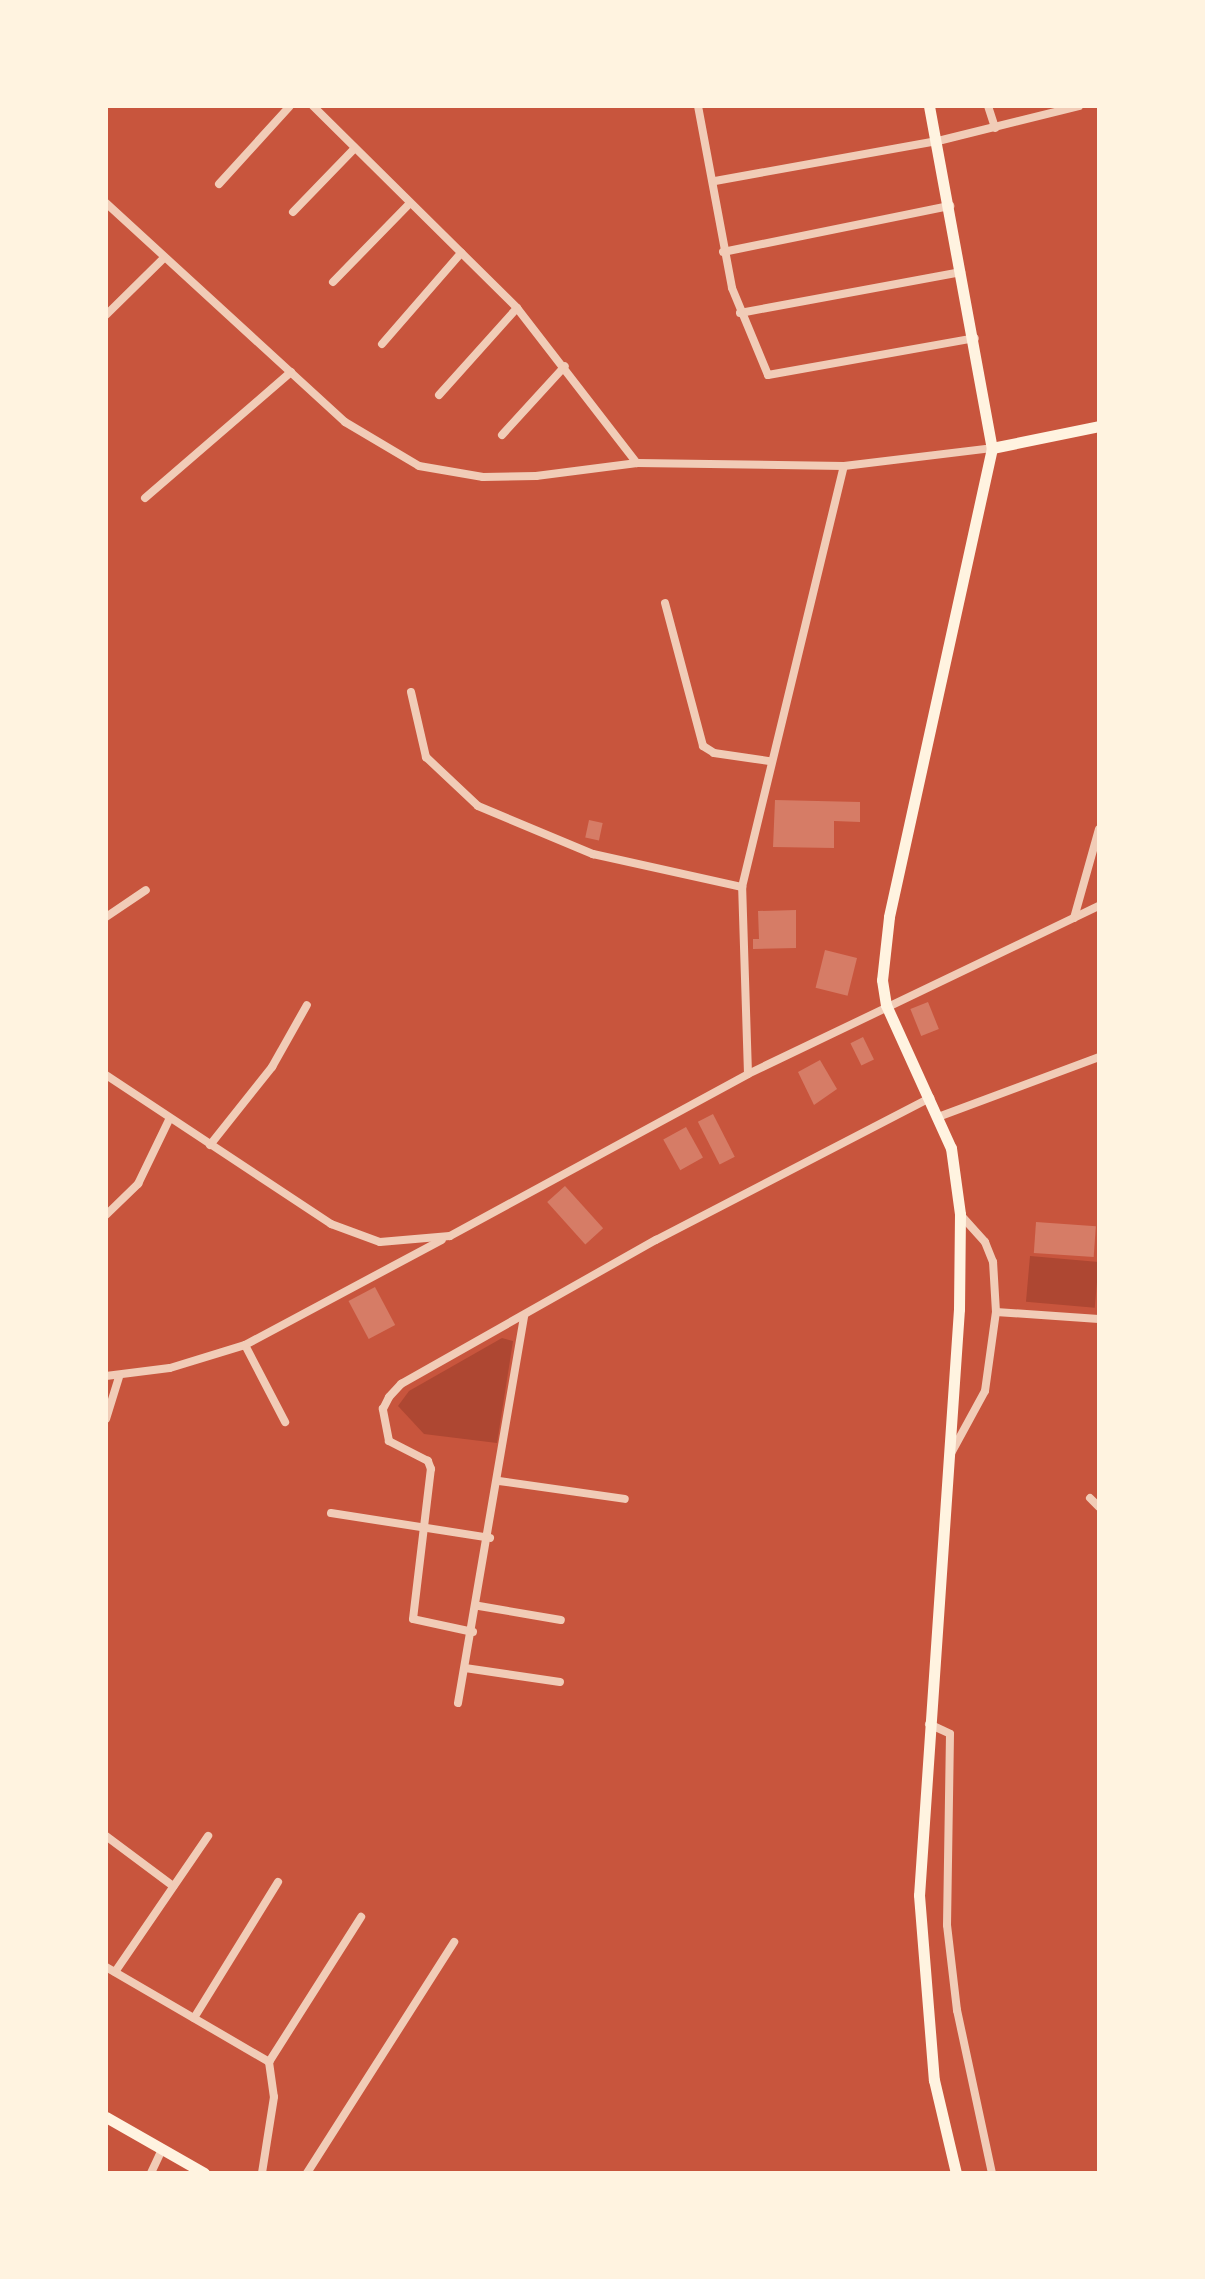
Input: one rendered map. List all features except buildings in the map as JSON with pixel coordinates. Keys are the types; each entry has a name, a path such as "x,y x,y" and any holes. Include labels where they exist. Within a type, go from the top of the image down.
{"main road":[{"path":"929,106 951,206 992,448 889,917 882,980 886,1005 938,1117 956,1172 960,1214 919,1895 934,2080 956,2173"},
{"path":"992,448 1099,426"},
{"path":"106,2117 204,2173"}],"street":[{"path":"219,184 290,106"},
{"path":"313,106 517,308 565,366 637,463"},
{"path":"698,106 715,181 723,252 740,313 765,372 776,377 975,338"},
{"path":"988,106 995,128"},
{"path":"715,181 938,141 1060,108 1079,106"},
{"path":"293,212 355,148"},
{"path":"106,203 345,422 419,466 483,477 637,463 844,466 992,448"},
{"path":"333,282 409,204"},
{"path":"723,252 951,206"},
{"path":"382,344 461,253"},
{"path":"106,315 164,258"},
{"path":"740,313 962,271"},
{"path":"439,395 517,308"},
{"path":"502,435 565,366"},
{"path":"145,498 291,372"},
{"path":"748,1074 742,887 769,761 844,466"},
{"path":"665,603 703,746 714,753 769,761"},
{"path":"411,692 418,740 438,771 478,806 540,836 655,870 742,887"},
{"path":"1074,918 1099,829"},
{"path":"106,917 146,890"},
{"path":"106,1376 119,1377 170,1368 245,1345 748,1074 886,1005 1099,906"},
{"path":"210,1145 272,1067 307,1005"},
{"path":"938,1117 1098,1061"},
{"path":"106,1075 303,1209 356,1236 403,1242 450,1236"},
{"path":"473,1632 417,1622 412,1611 431,1469 419,1456 397,1449 385,1432 383,1409 401,1384 745,1190 930,1098"},
{"path":"106,1215 138,1184 169,1120"},
{"path":"946,1461 985,1391 996,1312 993,1262 985,1242 960,1214"},
{"path":"996,1312 1099,1319"},
{"path":"458,1703 479,1606 524,1316"},
{"path":"245,1345 285,1422"},
{"path":"106,1419 119,1377"},
{"path":"499,1481 625,1499"},
{"path":"1090,1498 1099,1507"},
{"path":"331,1513 490,1538"},
{"path":"479,1606 561,1620"},
{"path":"465,1668 560,1682"},
{"path":"928,1723 950,1734 947,1925 957,2010 992,2173"},
{"path":"106,1836 173,1886"},
{"path":"115,1972 208,1836"},
{"path":"194,2018 278,1882"},
{"path":"262,2173 274,2097 269,2062 361,1917"},
{"path":"307,2173 454,1942"},
{"path":"106,1967 269,2062"},
{"path":"151,2173 162,2149"}],"shaded area":[{"path":"1030,1256 1099,1262 1095,1308 1026,1302"},
{"path":"502,1338 513,1341 497,1443 424,1434 398,1406 409,1391"}]}
